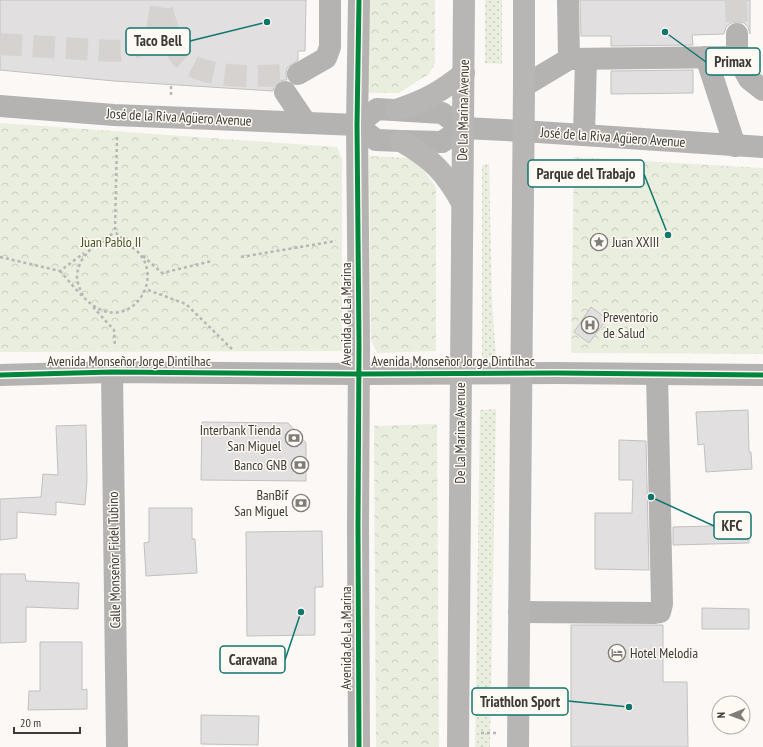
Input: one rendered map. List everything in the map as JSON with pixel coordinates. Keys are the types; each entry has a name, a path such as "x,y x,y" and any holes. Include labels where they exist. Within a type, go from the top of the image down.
{"main road":[{"name":"De La Marina Avenue","path":"458,740 464,0"},
{"path":"518,740 524,0"},
{"path":"396,110 432,96 448,86 464,73"},
{"path":"401,141 420,152 437,166 451,184 462,203"}],"street":[{"path":"298,74 326,58 330,47 330,0"},
{"path":"568,0 577,59 584,135"},
{"path":"330,28 359,4"},
{"name":"Avenida de La Marina","path":"359,4 359,747"},
{"path":"737,34 737,57 749,79 763,90"},
{"path":"706,57 735,146"},
{"path":"524,86 577,59 737,57"},
{"path":"285,92 306,123"},
{"name":"José de la Riva Agüero Avenue","path":"0,106 114,115 358,125"},
{"path":"377,109 396,110 442,113 463,128 442,142 401,141 376,140 358,125 377,109"},
{"name":"José de la Riva Agüero Avenue","path":"463,128 763,147"},
{"name":"Avenida Monseñor Jorge Dintilhac","path":"0,375 112,372 763,375"},
{"name":"Calle Monseñor Fidel Tubino","path":"112,372 118,747"},
{"path":"519,612 660,612 662,604 657,374"}],"path":[{"path":"115,232 117,135"},
{"path":"60,271 115,232"},
{"path":"115,232 162,273 212,260"},
{"path":"83,296 77,275 85,254 93,247 104,242 115,241 125,243 134,248"},
{"path":"242,258 336,241"},
{"path":"90,304 100,310 121,312 131,308 139,301 145,292 148,283 146,264 141,255"},
{"path":"0,257 60,271 114,330 114,347"},
{"path":"148,290 186,304 232,349"},
{"path":"458,740 518,740"}],"green space":[{"path":"368,0 435,0 435,63 429,74 399,93 368,93"},
{"path":"485,0 502,0 502,64 485,63"},
{"name":"Juan Pablo II","path":"0,123 337,147 342,159 342,351 0,352"},
{"path":"369,156 410,158 422,168 436,187 436,351 377,353 371,340"},
{"path":"574,157 763,168 763,354 571,353"},
{"path":"489,164 492,301 496,358 482,358 482,165"},
{"path":"496,409 490,747 475,747 480,410"},
{"path":"437,424 439,747 376,747 374,426"}],"building":[{"path":"0,0 306,0 305,51 298,51 298,60 287,68 287,80 278,82 274,86 273,91 114,81 0,70"},
{"path":"580,0 750,0 750,34 748,27 744,23 737,22 731,23 726,27 724,34 692,35 693,45 611,46 611,36 581,36"},
{"path":"693,70 693,93 611,94 611,71"},
{"name":"Preventorio de Salud","path":"591,307 607,319 589,343 574,332"},
{"path":"748,410 749,452 751,452 752,469 706,472 704,444 698,445 696,412"},
{"path":"202,422 288,423 306,443 306,481 201,480"},
{"path":"86,425 87,480 85,505 56,502 56,515 17,512 17,538 0,540 0,499 41,497 43,474 58,475 56,426"},
{"path":"619,440 646,441 649,570 595,569 595,513 632,513 633,480 619,480"},
{"path":"149,508 192,508 192,539 195,539 197,573 146,576 144,543 149,542"},
{"path":"749,525 749,543 673,545 673,527"},
{"path":"322,531 323,587 315,587 315,635 247,636 246,532"},
{"path":"0,574 25,574 26,581 79,583 78,609 26,607 26,642 0,643"},
{"path":"702,608 749,609 749,629 702,629"},
{"path":"571,625 663,625 663,682 687,682 688,747 571,747"},
{"path":"40,642 82,642 82,690 87,689 87,709 28,710 29,691 40,691"},
{"path":"201,715 259,716 258,745 201,744"}],"tunnel":[{"path":"736,0 737,34"},
{"path":"0,44 112,51 130,50 147,40 157,30 161,7"},
{"path":"162,10 176,50 184,60 194,67 207,71 238,76 298,74"}],"cycle path":[{"path":"359,0 357,125 359,345 359,747"},
{"path":"0,375 112,372 763,375"}],"place":[{"name":"Taco Bell","path":"267,22"},
{"name":"Primax","path":"665,32"},
{"name":"Parque del Trabajo","path":"668,235"},
{"name":"Juan XXIII","path":"599,242"},
{"name":"Preventorio de Salud","path":"590,325"},
{"name":"Interbank Tienda San Miguel","path":"294,438"},
{"name":"Banco GNB","path":"300,465"},
{"name":"KFC","path":"651,497"},
{"name":"BanBif San Miguel","path":"301,503"},
{"name":"Caravana","path":"301,612"},
{"name":"Hotel Melodia","path":"617,653"},
{"name":"Triathlon Sport","path":"629,707"}]}
